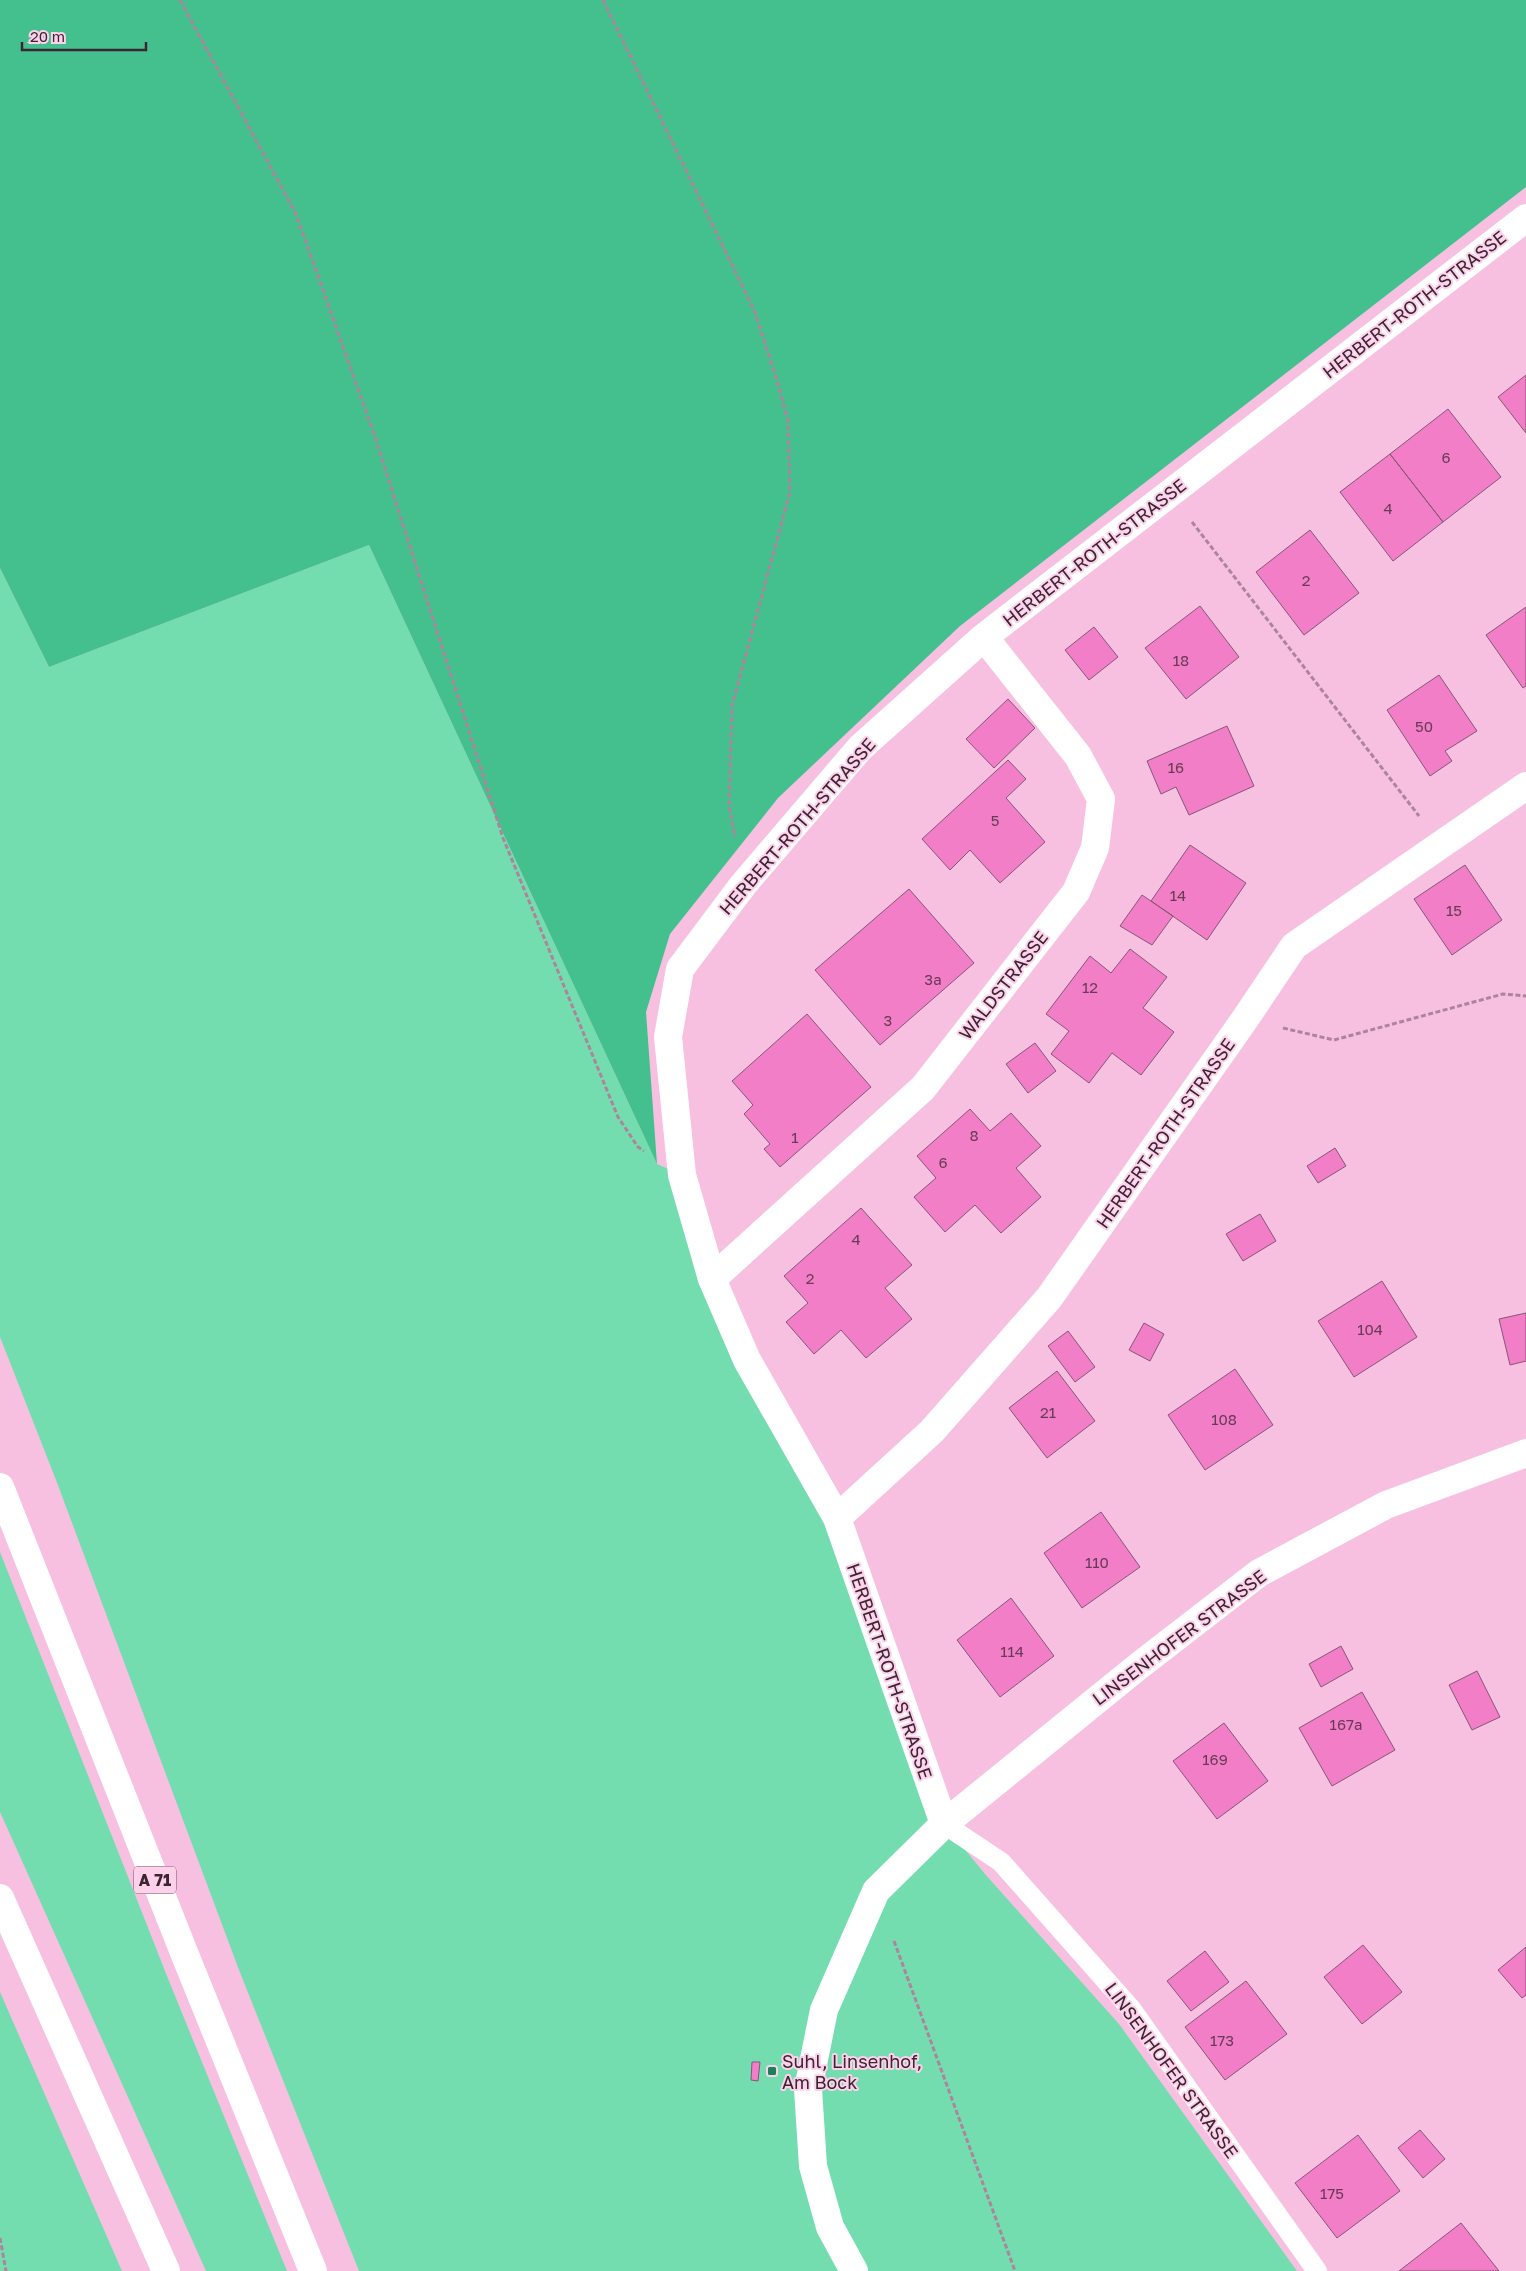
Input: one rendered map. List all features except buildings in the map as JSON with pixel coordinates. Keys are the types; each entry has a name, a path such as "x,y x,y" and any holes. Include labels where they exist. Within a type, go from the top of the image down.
{"main road":[{"name":"HERBERT-ROTH-STRASSE","path":"944,1824 837,1518 747,1360 712,1279 682,1175 668,1036 680,969 743,885 860,748 984,637 1526,218"},
{"name":"WALDSTRASSE","path":"712,1279 923,1088 1076,892 1095,848 1101,799 1078,756 984,637"},
{"name":"HERBERT-ROTH-STRASSE","path":"837,1518 932,1431 1049,1298 1246,1020 1294,946 1526,786"},
{"name":"LINSENHOFER STRASSE","path":"854,2271 830,2227 813,2166 808,2089 824,2010 876,1891 944,1824 1140,1665 1259,1573 1386,1505 1524,1458"},
{"name":"A 71","path":"0,1487 185,1955 313,2271"},
{"path":"0,1898 166,2271"}],"lane":[{"name":"LINSENHOFER STRASSE","path":"944,1824 1001,1862 1132,2010 1316,2271"}],"path":[{"path":"180,0 296,214 375,437 503,838 618,1117 638,1147 682,1175"},
{"path":"603,0 754,310 788,421 790,492 732,706 729,806 743,885"},
{"path":"1170,494 1441,844"},
{"path":"1246,1020 1334,1040 1503,994 1526,996"},
{"path":"876,1891 1015,2271"},
{"path":"0,2238 6,2271"},
{"path":"0,2254 4,2258"}],"green space":[{"path":"0,0 1526,0 1526,187 960,626 778,798 670,934 646,1012 657,1164 369,545 49,667 0,568"},
{"path":"369,545 657,1164 682,1175 712,1279 837,1518 944,1824 985,1874 1119,2024 1297,2271 359,2271 239,1970 56,1480 0,1337 0,568 49,667"},
{"path":"0,1552 169,1981 287,2271 206,2271 0,1812"},
{"path":"0,1992 122,2271 0,2271"}],"place":[{"name":"Suhl, Linsenhof, Am Bock","path":"772,2071"}]}
